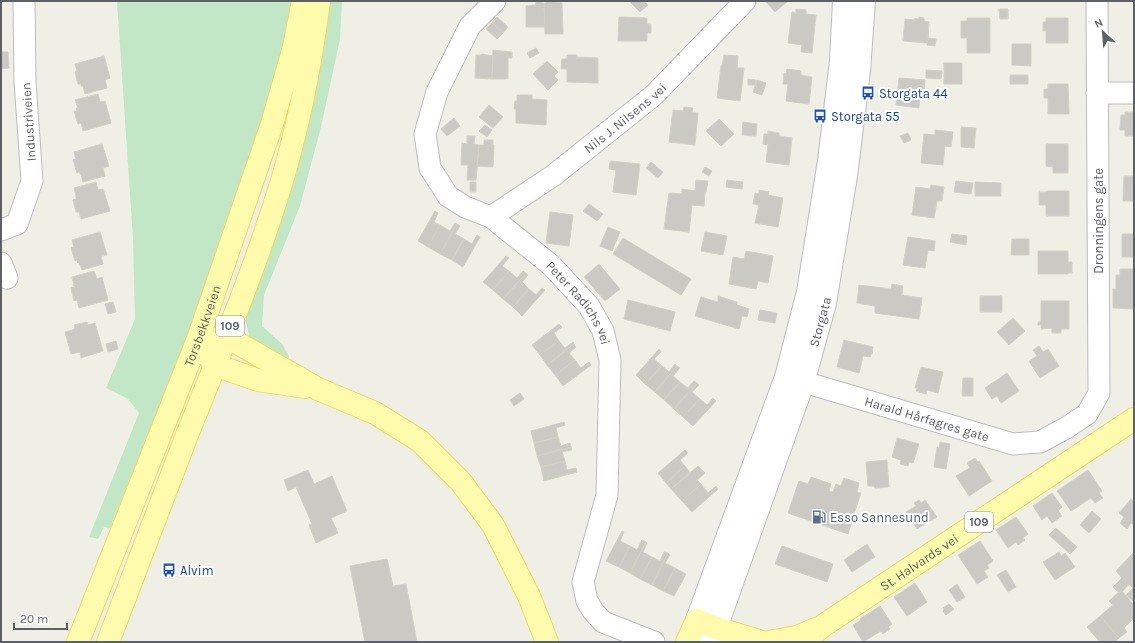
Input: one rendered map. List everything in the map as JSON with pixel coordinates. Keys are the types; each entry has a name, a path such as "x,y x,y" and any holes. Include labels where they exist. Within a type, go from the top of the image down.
{"main road":[{"name":"Torsbekkveien","path":"78,642 198,339 272,124 294,47 303,1"},
{"name":"Torsbekkveien","path":"108,642 158,508 225,339 262,241 281,184 291,147 313,47 319,1"},
{"name":"109","path":"198,339 225,339 234,341 318,389 375,413 420,441 461,482 493,525 529,596 547,642"},
{"name":"109","path":"198,339 215,365 258,380 318,389"},
{"name":"St. Halvards vei","path":"803,642 824,625 1134,419"},
{"name":"St. Halvards vei","path":"769,642 797,637 824,625"},
{"path":"690,641 707,630 762,642"}],"street":[{"name":"Industriveien","path":"1,230 17,224 32,181 25,82 24,1"},
{"name":"Peter Radichs vei","path":"495,1 470,26 436,92 425,134 430,168 448,196 465,207 490,217 551,265 589,306 603,331 610,360 606,495 583,582 587,601 593,611 603,622 654,642"},
{"name":"Nils J. Nilsens vei","path":"490,217 554,175 654,95 745,1"},
{"name":"Storgata","path":"795,380 829,161 841,61 844,1"},
{"name":"Storgata","path":"707,630 795,380 825,303 846,176 859,71 864,1"},
{"name":"Dronningens gate","path":"1066,428 1087,414 1098,393 1097,1"},
{"path":"1097,93 1134,93"},
{"name":"Harald Hårfagres gate","path":"795,380 1013,444 1040,442 1066,428"}],"green space":[{"path":"117,1 293,1 291,15 266,117 194,324 110,528 104,527 98,539 89,537 139,413 128,399 106,388 135,319 133,239"},
{"path":"327,1 342,1 340,39 321,127 300,206 264,295 262,326 282,344 289,356 288,360 275,354 249,336 245,317"}],"building":[{"path":"536,1 542,1 542,3 544,3 545,27 526,27 526,6 536,5"},
{"path":"546,1 562,3 563,34 545,34 544,3 546,3"},
{"path":"629,1 644,1 648,5 640,12"},
{"path":"765,1 786,1 787,2 775,12"},
{"path":"796,9 806,10 806,14 816,15 812,53 801,52 802,45 788,43 792,12 796,13"},
{"path":"999,9 1008,9 1008,19 1000,19"},
{"path":"497,17 508,27 503,33 492,23"},
{"path":"619,17 647,18 647,24 651,24 651,33 647,33 647,41 618,41"},
{"path":"919,17 924,18 924,21 929,22 928,38 936,39 935,46 927,45 927,43 903,41 905,19 914,20 915,18 919,19"},
{"path":"967,18 990,18 990,53 967,53 967,38 961,38 961,21 967,21"},
{"path":"1046,18 1068,18 1068,43 1046,43 1046,31 1043,31 1043,22 1046,22"},
{"path":"492,23 503,33 497,39 486,29"},
{"path":"1012,44 1031,44 1031,66 1012,65"},
{"path":"536,48 539,53 530,58 527,53"},
{"path":"493,50 512,52 512,58 508,58 508,79 492,79"},
{"path":"1,52 8,52 9,68 1,69"},
{"path":"482,54 493,56 492,79 475,78 476,55"},
{"path":"567,55 598,58 598,83 567,82 567,69 561,69 562,59 567,59"},
{"path":"724,55 738,56 737,68 744,68 740,101 717,98"},
{"path":"104,56 110,78 105,80 107,88 85,94 83,86 78,84 75,64"},
{"path":"547,61 558,72 554,76 558,80 548,90 533,74"},
{"path":"944,63 962,63 962,84 944,84"},
{"path":"787,69 801,71 801,75 812,77 809,104 786,101 788,84 783,84 784,73 786,74"},
{"path":"926,70 942,71 941,79 926,78"},
{"path":"1010,75 1028,75 1028,84 1010,84"},
{"path":"899,78 925,80 924,95 920,94 919,108 896,105"},
{"path":"748,79 756,80 755,85 748,85"},
{"path":"757,80 766,83 762,95 753,92"},
{"path":"1048,84 1068,84 1069,114 1048,114 1048,98 1044,98 1044,89 1048,89"},
{"path":"98,94 100,102 105,101 111,123 83,131 81,123 78,124 74,111 77,111 76,108 78,108 75,100"},
{"path":"517,95 532,95 532,99 547,100 546,125 516,123 516,109 514,109 515,101 517,101"},
{"path":"489,105 503,117 493,128 479,117"},
{"path":"684,107 693,108 692,112 698,113 695,145 669,142 673,110 683,111"},
{"path":"1125,112 1134,112 1134,136 1125,136 1125,130 1120,130 1121,115 1125,115"},
{"path":"454,118 460,126 447,136 441,129"},
{"path":"719,119 734,134 721,146 706,131"},
{"path":"743,122 757,124 756,136 742,135"},
{"path":"485,125 492,130 487,137 479,131"},
{"path":"961,127 976,128 974,148 961,147"},
{"path":"935,130 953,132 951,147 945,146 943,165 921,163 924,134 935,135"},
{"path":"768,131 779,133 779,136 792,138 789,165 766,162 768,145 763,144 764,134 768,134"},
{"path":"908,133 911,140 904,143 900,136"},
{"path":"467,136 475,136 474,144 479,145 476,180 467,180 468,165 461,165 462,143 467,144"},
{"path":"484,140 493,140 493,167 477,166 479,145 484,145"},
{"path":"102,144 109,166 103,168 105,176 83,182 80,172 77,173 73,160 76,159 74,152"},
{"path":"1046,144 1068,144 1068,173 1053,173 1053,167 1046,166"},
{"path":"610,161 640,164 636,195 613,192 616,170 609,169"},
{"path":"651,162 663,172 658,178 646,168"},
{"path":"705,167 712,171 709,176 702,172"},
{"path":"1124,176 1134,176 1134,201 1123,201"},
{"path":"696,180 708,181 705,192 704,206 692,205 689,232 664,229 669,193 682,194 682,189 695,191"},
{"path":"727,180 743,182 742,189 726,187"},
{"path":"956,181 973,183 971,194 954,192"},
{"path":"96,182 98,190 103,189 110,211 81,219 79,212 76,212 73,200 76,199 74,188"},
{"path":"470,182 476,182 476,192 470,192"},
{"path":"975,182 1001,183 1001,196 975,196"},
{"path":"931,185 944,187 942,201 937,201 934,218 912,215 916,187 930,189"},
{"path":"759,190 769,192 768,195 783,198 778,227 755,223 759,205 753,204 755,193 759,194"},
{"path":"1069,191 1069,216 1046,216 1046,205 1039,205 1039,192"},
{"path":"589,204 603,214 597,221 583,211"},
{"path":"435,211 438,213 434,222 440,225 428,247 418,241"},
{"path":"550,212 573,215 569,246 546,243"},
{"path":"455,223 457,224 440,254 428,247 440,225 450,231"},
{"path":"457,224 460,226 455,234 464,239 452,260 440,254"},
{"path":"608,227 620,232 612,251 600,246"},
{"path":"100,232 107,255 101,256 103,264 82,270 79,262 78,263 77,260 75,261 71,248 74,247 72,240"},
{"path":"705,232 727,236 723,255 701,251"},
{"path":"952,234 967,236 966,245 950,242"},
{"path":"1122,234 1134,234 1134,257 1122,257"},
{"path":"477,235 480,237 463,267 452,260 464,239 472,244"},
{"path":"908,237 935,241 934,251 928,250 925,268 903,265"},
{"path":"623,238 691,279 681,295 613,254"},
{"path":"1012,239 1029,239 1029,255 1011,255"},
{"path":"746,251 773,256 768,283 758,281 756,289 729,284 733,257 744,259"},
{"path":"1038,251 1068,251 1068,262 1072,262 1072,273 1038,274"},
{"path":"506,256 509,258 502,266 509,271 493,290 483,282"},
{"path":"599,264 620,289 605,301 584,277"},
{"path":"1120,269 1134,269 1134,309 1113,308 1113,289 1116,289 1116,275 1120,275"},
{"path":"94,271 97,279 102,277 108,300 79,308 77,300 74,301 71,288 74,287 72,277"},
{"path":"509,271 517,278 523,271 526,273 503,299 493,290"},
{"path":"526,273 528,275 522,282 529,289 513,307 503,299"},
{"path":"892,284 903,286 902,295 922,298 919,319 875,313 875,306 857,303 859,285 891,289"},
{"path":"542,288 545,290 522,316 513,307 529,289 536,295"},
{"path":"718,296 737,302 737,305 749,309 747,317 742,316 739,329 695,316 701,297 718,302"},
{"path":"980,296 1002,296 1002,312 980,312"},
{"path":"628,300 675,312 670,331 624,319"},
{"path":"1041,301 1069,301 1069,329 1061,329 1061,333 1052,333 1052,328 1041,329 1041,325 1038,325 1038,322 1041,322"},
{"path":"113,302 116,312 108,314 105,304"},
{"path":"760,310 777,313 775,323 758,320"},
{"path":"1013,318 1025,331 1009,345 997,332"},
{"path":"87,322 88,325 95,323 103,351 81,358 80,352 71,354 65,332 73,330 75,328 74,325"},
{"path":"559,324 562,327 554,333 559,341 540,355 532,345"},
{"path":"844,340 873,347 870,357 863,356 859,373 837,367"},
{"path":"116,341 118,349 108,352 106,344"},
{"path":"559,341 565,348 573,342 574,344 547,365 540,355"},
{"path":"574,344 576,347 569,353 575,360 555,375 547,365"},
{"path":"1039,346 1043,352 1048,349 1059,366 1040,378 1029,361 1037,356 1033,350"},
{"path":"659,349 661,352 654,359 662,366 645,384 636,375"},
{"path":"575,360 581,368 589,362 591,365 563,386 555,375"},
{"path":"675,364 677,366 655,392 645,384 662,366 669,372"},
{"path":"677,366 680,368 673,376 680,382 664,400 655,392"},
{"path":"921,367 943,372 938,393 927,390 926,394 916,391 917,388 915,388"},
{"path":"1007,373 1019,391 1001,403 997,396 992,399 985,388"},
{"path":"963,378 973,378 973,396 962,396"},
{"path":"694,381 697,383 674,409 664,400 680,382 688,388"},
{"path":"697,383 699,385 692,392 700,399 683,417 674,409"},
{"path":"520,393 524,399 514,406 510,400"},
{"path":"713,398 716,401 693,426 683,417 700,399 707,405"},
{"path":"564,422 565,425 556,428 558,437 534,443 531,431"},
{"path":"558,437 561,446 570,443 571,447 537,456 534,443"},
{"path":"897,438 919,444 913,463 909,462 908,466 900,464 901,460 892,457"},
{"path":"940,442 950,444 946,469 934,467 937,447 939,448"},
{"path":"571,447 572,450 562,452 565,461 541,467 537,456"},
{"path":"685,450 688,453 680,460 685,466 666,483 658,473"},
{"path":"975,458 978,462 979,461 992,481 969,496 956,476 970,468 967,463"},
{"path":"887,460 889,487 875,488 874,486 868,486 866,462"},
{"path":"565,461 567,470 576,468 577,472 544,481 541,467"},
{"path":"685,466 690,473 671,489 666,483"},
{"path":"698,466 705,473 697,480 701,484 682,501 671,489"},
{"path":"308,470 314,484 332,476 347,511 331,518 338,533 316,543 309,525 312,524 296,487 288,491 284,480"},
{"path":"1088,470 1102,491 1099,493 1103,498 1095,503 1091,498 1071,511 1057,491"},
{"path":"811,477 831,484 829,491 833,492 836,484 841,486 844,478 859,483 857,492 861,493 854,514 857,515 855,520 853,519 848,534 788,513 799,481 808,484"},
{"path":"701,484 708,493 716,486 718,489 692,512 682,501"},
{"path":"1052,493 1062,507 1058,511 1062,516 1052,523 1047,516 1042,520 1033,506"},
{"path":"1131,499 1134,502 1134,525 1131,523 1127,529 1120,523 1124,517 1119,513"},
{"path":"919,500 921,503 925,500 937,517 917,529 906,512 916,506 914,503"},
{"path":"1092,511 1101,519 1089,533 1080,525"},
{"path":"1016,517 1028,534 1023,538 1025,540 1018,545 1016,542 1008,548 996,530"},
{"path":"1056,528 1077,547 1070,554 1049,535"},
{"path":"622,531 624,532 620,541 630,546 619,567 606,561"},
{"path":"642,540 646,542 630,573 619,567 630,546 637,550"},
{"path":"980,541 993,561 987,565 989,568 984,571 988,577 977,584 958,555"},
{"path":"646,542 647,543 643,552 652,557 640,579 630,573"},
{"path":"867,544 875,557 852,572 844,560"},
{"path":"782,546 833,564 827,582 775,564"},
{"path":"664,552 668,553 652,585 640,579 652,557 660,561"},
{"path":"1059,552 1061,556 1065,553 1075,567 1055,580 1043,562"},
{"path":"1134,552 1134,589 1129,584 1122,592 1121,590 1119,593 1113,587 1122,578 1116,571"},
{"path":"668,553 670,555 665,563 675,568 663,591 652,585"},
{"path":"387,559 393,586 406,584 417,642 365,642 350,566"},
{"path":"675,568 686,574 674,596 663,591"},
{"path":"1006,570 1016,587 1008,592 997,575"},
{"path":"915,583 927,602 907,616 894,597"},
{"path":"957,584 965,597 957,602 949,590"},
{"path":"1133,588 1134,589 1134,602 1126,595"},
{"path":"1121,590 1134,605 1134,618 1124,628 1127,632 1119,638 1100,616 1113,605 1109,601"},
{"path":"949,604 954,609 946,615 943,608"},
{"path":"880,606 892,624 888,627 890,629 883,634 881,631 863,642 853,625"},
{"path":"1100,616 1119,638 1115,642 1100,642 1087,627"}],"place":[{"name":"Storgata 44","path":"868,93"},
{"name":"Storgata 55","path":"820,116"},
{"name":"Esso Sannesund","path":"819,517"},
{"name":"Alvim","path":"169,570"}]}
